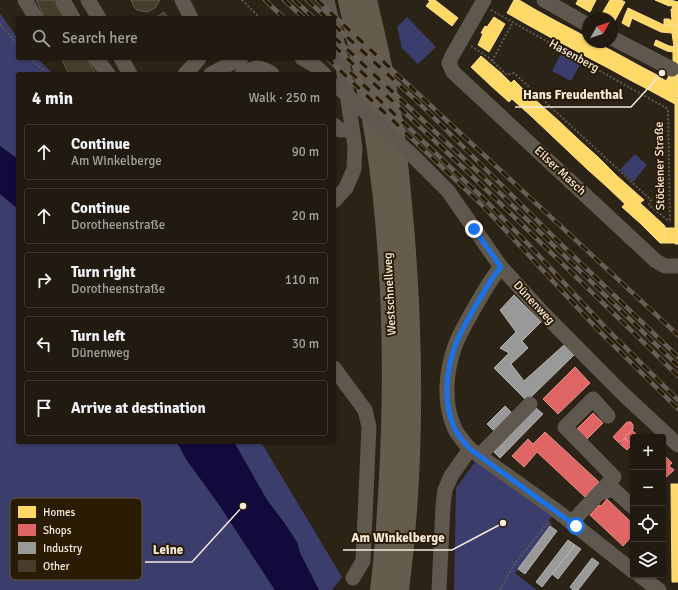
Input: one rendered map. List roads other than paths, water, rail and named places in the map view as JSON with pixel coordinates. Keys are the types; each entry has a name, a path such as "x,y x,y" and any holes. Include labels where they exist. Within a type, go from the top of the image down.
{"highway":[{"name":"Westschnellweg","path":"349,0 376,137 385,209 391,289 393,369 392,447 388,524 381,590"},
{"name":"Westschnellweg","path":"366,0 393,130 402,209 408,288 410,368 409,447 398,590"}],"street":[{"path":"26,0 35,16"},
{"path":"68,9 87,0 98,16"},
{"path":"182,0 190,16"},
{"path":"327,0 331,16"},
{"path":"544,0 582,22"},
{"name":"Eilser Masch","path":"483,2 449,63 453,72 656,261 665,266 678,266"},
{"path":"336,37 343,67 355,147 354,169 346,188 336,199"},
{"path":"618,41 672,69"},
{"path":"98,60 106,72"},
{"path":"122,60 129,72"},
{"path":"187,72 198,60"},
{"path":"215,72 237,60"},
{"path":"305,60 322,72"},
{"path":"246,72 253,68 266,69 270,72"},
{"name":"Dünenweg","path":"336,85 448,191 501,267 543,313 621,392 678,445"},
{"path":"336,127 340,130 352,130"},
{"path":"501,267 493,275 463,328 455,346 450,363 447,394 448,409 454,428 462,441 475,452 572,522 630,569"},
{"path":"336,371 365,410 369,427 363,561 353,578"},
{"path":"572,522 614,477 565,427 593,399 608,416"},
{"path":"438,590 442,506 445,490 451,476 475,452 530,404"},
{"path":"600,492 613,488 632,506"},
{"path":"642,578 658,590"}],"railway":[{"path":"265,0 282,16"},
{"path":"284,0 302,16"},
{"path":"294,0 312,16"},
{"path":"307,0 325,16"},
{"path":"317,0 334,16"},
{"path":"336,18 678,335"},
{"path":"336,27 420,104 560,243 678,357"},
{"path":"336,39 476,170 678,366"},
{"path":"336,48 471,175 678,376"},
{"path":"329,60 482,205 600,332 678,409"},
{"path":"350,72 486,201 605,327 678,400"}],"place":[{"name":"Hans Freudenthal","path":"662,73"},
{"name":"Leine","path":"243,506"},
{"name":"Am Winkelberge","path":"503,523"}]}
